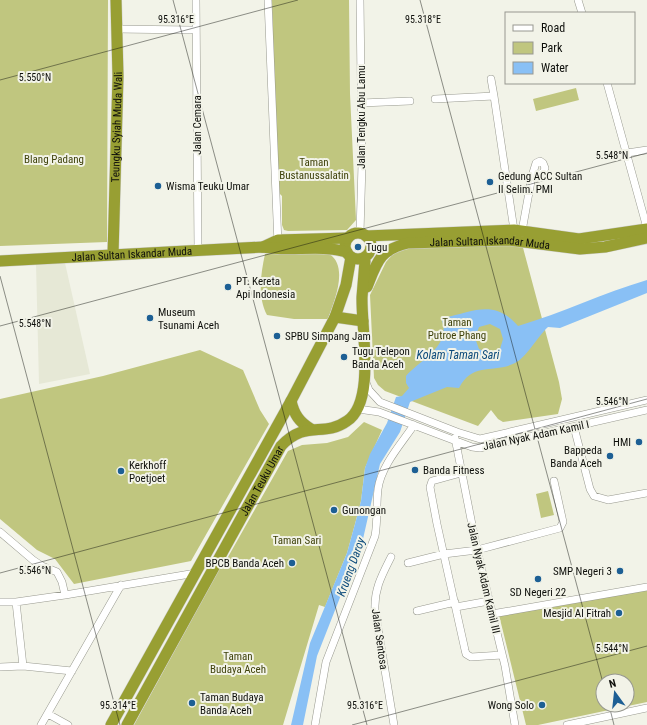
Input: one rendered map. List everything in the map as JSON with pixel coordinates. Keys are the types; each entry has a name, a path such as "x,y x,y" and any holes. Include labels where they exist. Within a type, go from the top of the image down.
{"highway":[{"name":"Teungku Syiah Muda Wali","path":"113,254 118,76 116,0"},
{"name":"Jalan Sultan Iskandar Muda","path":"363,234 518,231 579,239 603,237 647,228"},
{"path":"363,234 371,243 370,253 359,259 349,254 346,244 348,238 353,235 363,234"},
{"name":"Jalan Sultan Iskandar Muda","path":"0,261 263,247 348,238"},
{"name":"Jalan Sultan Iskandar Muda","path":"362,298 376,265 385,251 394,246 408,243 508,240 580,249 605,247 647,238"},
{"name":"Jalan Sultan Iskandar Muda","path":"278,245 331,247 349,254"},
{"name":"Jalan Teuku Umar","path":"111,725 291,401 335,317 346,285 349,254"},
{"path":"358,409 365,378 362,298 366,261"},
{"path":"335,317 363,321"},
{"path":"291,401 293,411 297,417 311,429"},
{"name":"Jalan Teuku Umar","path":"127,725 281,446 292,435 311,429 332,428 343,424 353,416 358,409"}],"street":[{"name":"Jalan Cemara","path":"196,0 198,250"},
{"path":"268,0 278,245"},
{"name":"Jalan Tengku Abu Lamu","path":"360,0 363,234"},
{"path":"578,0 582,12"},
{"path":"116,29 191,30"},
{"path":"492,79 518,231"},
{"path":"607,84 647,228"},
{"path":"435,99 494,96"},
{"path":"361,103 410,101"},
{"path":"627,153 647,150"},
{"path":"518,231 532,176"},
{"name":"Jalan Nyak Adam Kamil I","path":"365,378 374,397 380,402 457,432 480,439 647,400"},
{"name":"Jalan Nyak Adam Kamil I","path":"358,409 372,410 386,414 454,440 480,448 647,410"},
{"path":"315,725 326,662 375,536 378,524 378,487 391,459 411,424"},
{"path":"574,426 590,489 594,496 608,500 647,493"},
{"path":"454,440 457,432"},
{"name":"Jalan Nyak Adam Kamil III","path":"454,440 477,550 502,656 515,725"},
{"path":"461,472 436,479 431,484 444,554 465,650 468,657 502,656"},
{"path":"408,562 444,554 477,550 560,528 563,522 554,482"},
{"path":"0,532 33,560 42,566 57,572 62,582 65,595"},
{"name":"Jalan Sentosa","path":"391,556 376,588 374,598 394,725"},
{"path":"0,602 16,602 65,595 196,572"},
{"path":"41,725 121,585"},
{"path":"492,614 647,587"},
{"path":"417,611 489,601"},
{"path":"16,602 23,666"},
{"path":"0,667 23,666 72,671"},
{"path":"567,725 647,708"},
{"path":"48,714 68,725"}],"shaded area":[{"path":"65,263 90,374 39,384 36,264"}],"green space":[{"name":"Blang Padang","path":"0,0 108,0 107,242 0,246"},
{"name":"Taman Bustanussalatin","path":"272,0 349,0 350,94 356,220 347,230 288,231 284,230 282,225 282,196 276,190"},
{"path":"576,88 579,100 536,111 533,99"},
{"name":"Taman Putroe Phang","path":"522,244 559,382 562,399 558,414 503,422 498,419 491,410 478,426 385,391 378,385 374,378 370,295 386,262 394,253 409,246"},
{"path":"322,251 331,255 337,262 339,271 337,291 328,319 294,319 267,315 261,292 261,277 265,254"},
{"name":"Kerkhoff Poetjoet","path":"200,350 243,370 260,410 269,424 191,561 74,584 55,559 37,550 0,519 0,399 103,376"},
{"path":"364,422 382,430 365,468 361,501 347,553 325,607 319,605 283,725 134,725 222,564 224,564 288,451 302,445 327,443 348,437"},
{"path":"548,491 554,515 541,518 536,494"},
{"path":"647,588 647,702 635,705 635,673 595,673 595,713 538,725 526,725 499,615"}],"water":[{"path":"647,280 647,293 560,328 548,327 528,352 515,363 499,368 477,371 471,374 459,388 447,387 410,402 400,432 380,464 363,539 317,656 303,725 291,725 310,643 347,553 361,501 365,468 370,454 387,423 396,397 402,396 409,388 406,383 406,376 433,352 442,338 444,330 442,321 444,318 484,309 501,312 518,326","holes":["490,324 500,329 503,339 500,349 489,353 479,349 475,338 479,327"]}],"place":[{"name":"Gedung ACC Sultan II Selim. PMI","path":"490,182"},
{"name":"Wisma Teuku Umar","path":"158,186"},
{"name":"Tugu","path":"358,247"},
{"name":"PT. Kereta Api Indonesia","path":"228,287"},
{"name":"Museum Tsunami Aceh","path":"150,318"},
{"name":"SPBU Simpang Jam","path":"277,336"},
{"name":"Tugu Telepon Banda Aceh","path":"344,357"},
{"name":"HMI","path":"639,442"},
{"name":"Bappeda Banda Aceh","path":"610,456"},
{"name":"Banda Fitness","path":"415,470"},
{"name":"Kerkhoff Poetjoet","path":"121,471"},
{"name":"Gunongan","path":"334,510"},
{"name":"BPCB Banda Aceh","path":"292,563"},
{"name":"SMP Negeri 3","path":"620,571"},
{"name":"SD Negeri 22","path":"538,579"},
{"name":"Mesjid Al Fitrah","path":"619,613"},
{"name":"Taman Budaya Banda Aceh","path":"192,703"},
{"name":"Wong Solo","path":"542,705"}],"water label":[{"name":"Kolam Taman Sari","path":"458,355"},
{"name":"Krueng Daroy","path":"351,567"}],"park label":[{"name":"Taman Sari","path":"297,540"},
{"name":"Taman Budaya Aceh","path":"238,662"}]}
